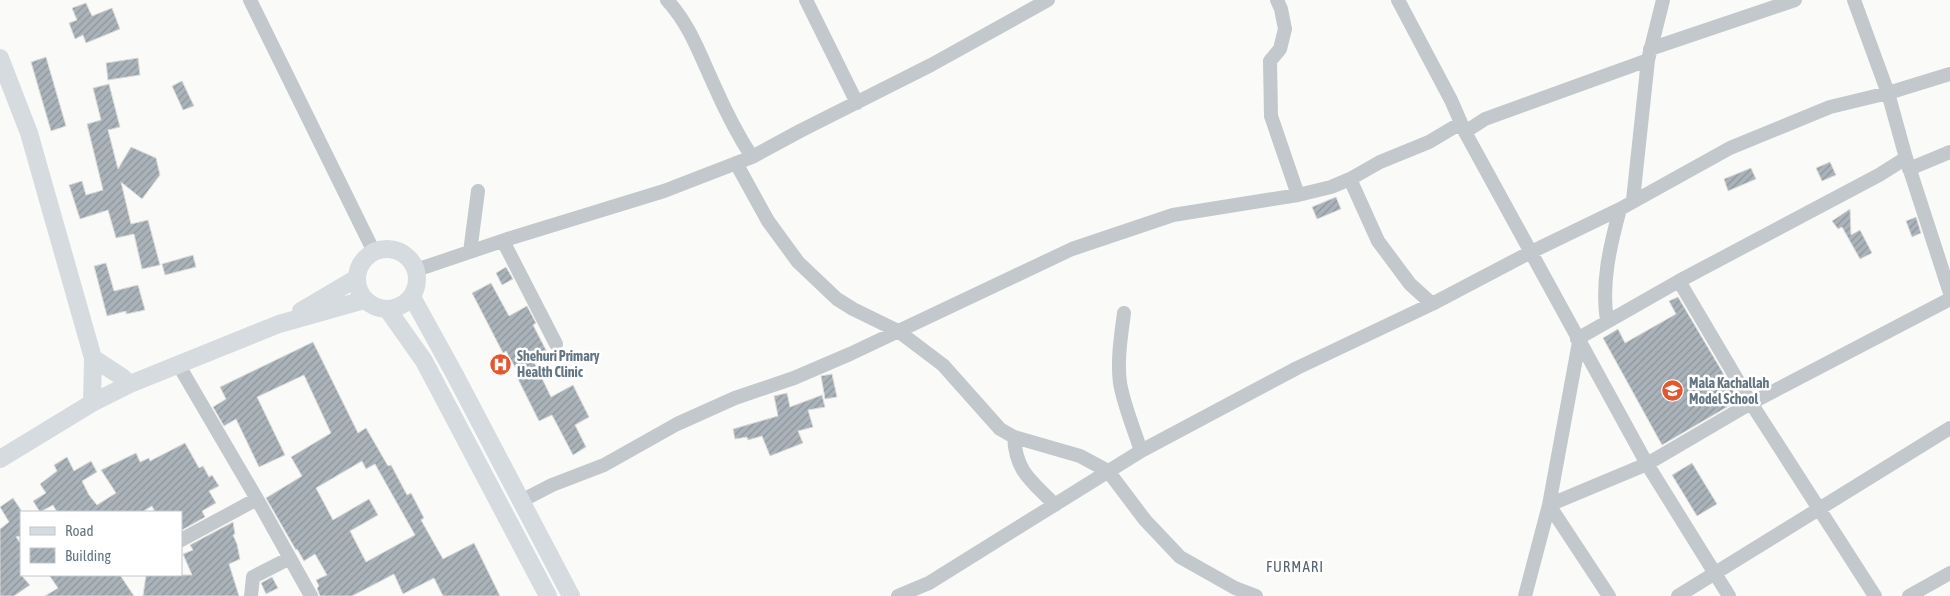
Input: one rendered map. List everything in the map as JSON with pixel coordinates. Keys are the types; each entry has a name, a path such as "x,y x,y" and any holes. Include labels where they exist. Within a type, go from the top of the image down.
{"main road":[{"path":"0,58 29,133 93,358 92,403"},
{"path":"382,249 399,252 406,256 416,270 417,279 412,296 406,304 388,310 380,309 364,300 357,286 357,278 362,262 374,252 382,249"},
{"path":"279,324 357,278"},
{"path":"412,296 571,596"},
{"path":"0,459 92,403 130,384 279,324 364,300"},
{"path":"388,310 424,361 548,596"},
{"path":"93,358 130,384"}],"street":[{"path":"250,0 374,252"},
{"path":"667,0 678,12 692,35 737,134 752,157"},
{"path":"806,0 857,102"},
{"path":"416,270 664,191 752,157 931,65 1048,0"},
{"path":"1278,0 1284,29 1280,49 1270,61 1271,116 1298,195"},
{"path":"1398,0 1451,100 1463,128 1646,464 1729,596"},
{"path":"1633,200 1649,54 1663,0"},
{"path":"521,502 552,485 604,465 677,424 735,398 818,367 1072,249 1173,215 1298,195 1350,180 1380,162 1485,119 1649,54 1795,0"},
{"path":"1854,0 1888,93 1907,164 1950,294"},
{"path":"898,596 929,583 1141,451 1297,368 1432,304 1531,252 1620,209 1633,200 1739,145 1830,107 1888,93 1950,74"},
{"path":"1525,596 1548,504 1578,340 1607,321 1879,175 1907,164 1950,152"},
{"path":"736,163 768,221 798,262 837,299 898,331 943,365 1000,429 1014,437 1080,456 1108,471 1145,520 1180,557 1236,588 1256,596"},
{"path":"1350,180 1378,241 1410,284 1432,304"},
{"path":"470,252 478,191"},
{"path":"1607,321 1604,300 1608,261 1620,209"},
{"path":"503,241 556,344"},
{"path":"1679,282 1751,403 1875,596"},
{"path":"1548,504 1646,464 1751,403 1950,299"},
{"path":"1124,313 1119,345 1120,381 1141,451"},
{"path":"178,364 311,596"},
{"path":"1678,596 1950,428"},
{"path":"1014,437 1015,451 1021,470 1054,506"},
{"path":"182,539 257,499"},
{"path":"1548,504 1609,596"},
{"path":"251,596 252,577 290,558"},
{"path":"1909,596 1950,572"}],"building":[{"path":"86,3 92,16 112,8 120,29 86,43 83,35 75,39 69,23 77,20 72,8"},
{"path":"46,57 66,126 51,131 31,62"},
{"path":"138,58 140,75 108,80 106,63"},
{"path":"182,81 194,106 183,110 172,86"},
{"path":"109,84 120,127 108,130 118,169 131,147 156,158 160,175 142,199 121,182 131,224 148,220 160,265 142,269 134,234 116,238 108,210 80,219 69,185 82,181 86,195 103,190 87,124 101,120 93,88"},
{"path":"1830,162 1836,175 1822,181 1816,168"},
{"path":"1751,168 1756,179 1728,191 1724,179"},
{"path":"1336,197 1341,209 1317,219 1312,207"},
{"path":"1850,209 1851,235 1860,230 1872,253 1860,259 1842,227 1838,229 1832,221"},
{"path":"1916,217 1921,233 1912,237 1906,221"},
{"path":"193,255 196,267 165,275 162,264"},
{"path":"106,263 114,291 138,285 145,310 126,314 126,311 107,316 94,266"},
{"path":"506,267 513,279 502,285 496,273"},
{"path":"491,283 509,316 527,306 536,323 533,325 547,352 533,360 551,397 573,385 589,417 575,425 586,447 573,455 552,415 539,421 517,377 520,376 506,351 503,353 472,293"},
{"path":"1678,297 1739,400 1662,445 1603,338 1618,329 1625,343 1676,314 1669,301"},
{"path":"313,342 358,433 366,428 388,466 391,465 407,495 411,493 424,518 421,520 443,559 474,543 500,596 443,596 434,578 403,594 394,574 352,596 320,596 316,580 327,575 315,554 304,561 266,498 302,476 291,457 331,433 304,375 257,397 285,455 259,467 236,419 224,426 213,407 226,399 220,387","holes":["362,461 366,469 375,464 415,535 366,562 350,531 378,515 369,499 333,520 316,488"]},
{"path":"832,374 837,397 825,399 821,376"},
{"path":"787,393 790,407 822,395 825,407 808,410 813,427 798,431 803,443 770,456 762,436 748,440 747,437 735,439 733,429 778,416 774,396"},
{"path":"185,443 199,468 203,466 209,477 212,475 219,486 209,491 216,503 202,511 205,517 182,530 182,511 154,511 152,506 144,511 56,511 53,505 39,511 33,501 46,493 40,484 57,471 54,465 67,457 74,471 91,461 97,472 82,481 97,505 116,493 101,470 136,453 140,462 149,458 150,461"},
{"path":"1692,463 1717,504 1697,516 1672,475"},
{"path":"13,498 21,510 20,538 16,537 20,543 20,576 30,585 14,596 0,596 0,529 9,522 0,507"},
{"path":"233,522 235,534 233,535 240,559 229,564 239,596 143,596 146,576 192,575 183,554 193,550 190,545"},
{"path":"50,576 121,576 134,596 45,596 58,588"},
{"path":"272,577 278,588 266,594 261,583"}],"place":[{"name":"Shehuri Primary Health Clinic","path":"501,364"},
{"name":"Mala Kachallah Model School","path":"1673,391"}],"district":[{"name":"FURMARI","path":"1295,566"}]}
